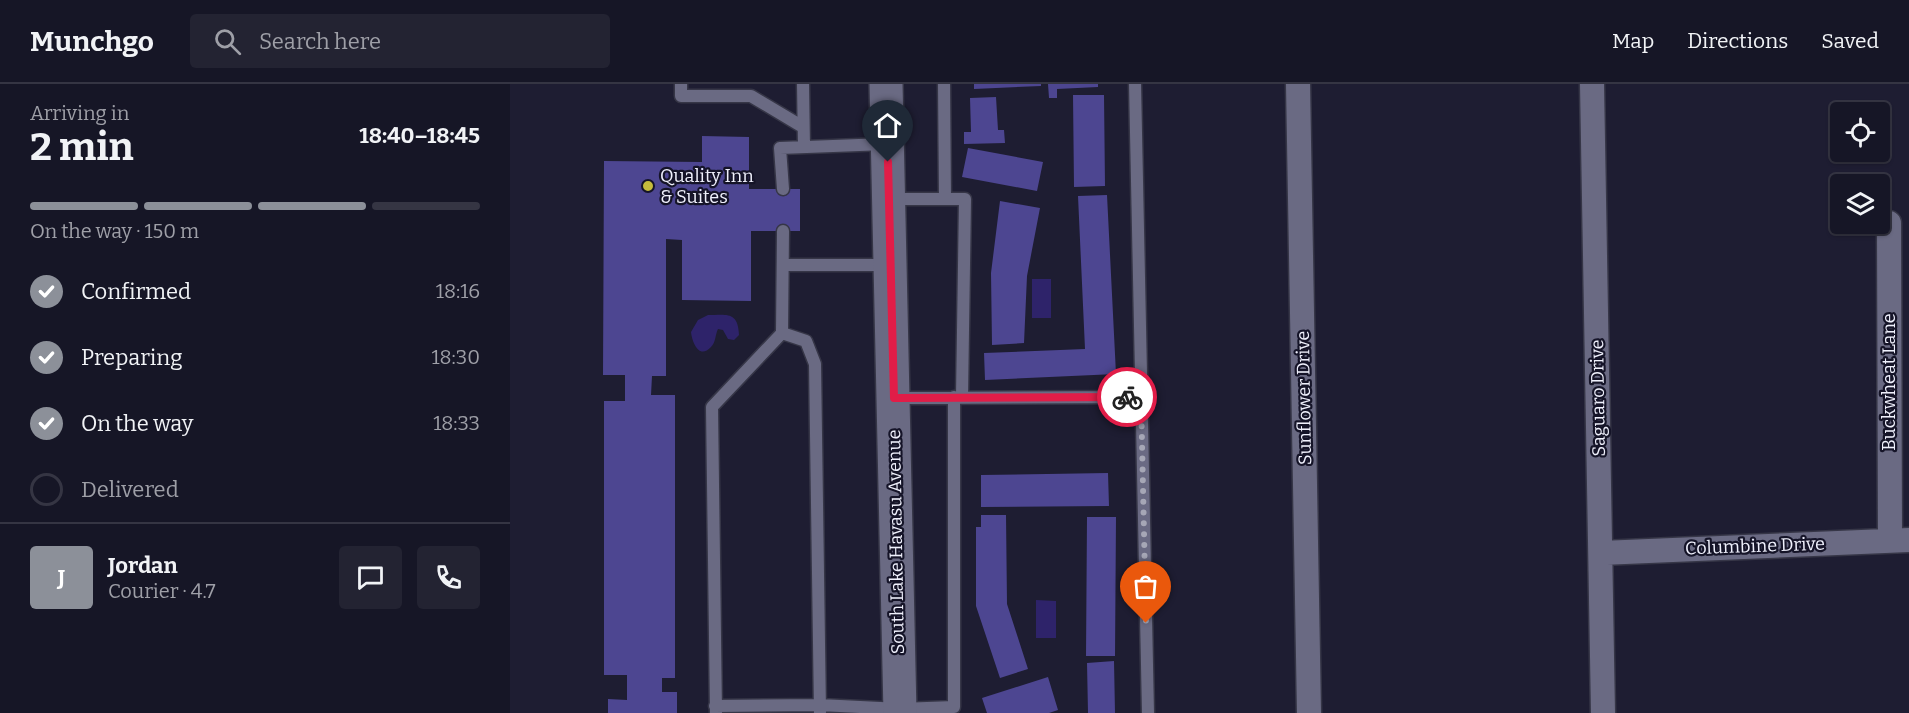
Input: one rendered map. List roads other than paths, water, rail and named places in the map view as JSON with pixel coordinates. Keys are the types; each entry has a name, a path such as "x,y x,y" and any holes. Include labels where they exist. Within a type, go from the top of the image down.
{"main road":[{"name":"South Lake Havasu Avenue","path":"886,84 900,711"}],"street":[{"name":"Sunflower Drive","path":"1298,84 1309,713"},
{"name":"Saguaro Drive","path":"1592,84 1603,713"},
{"name":"Buckwheat Lane","path":"1889,234 1900,540"},
{"name":"Columbine Drive","path":"1601,553 1900,540"}],"lane":[{"path":"681,84 681,96 751,96 803,127"},
{"path":"803,84 804,147"},
{"path":"944,84 945,199"},
{"path":"1135,84 1148,713"},
{"path":"783,189 780,148 887,144"},
{"path":"783,231 783,333 712,406 715,710 954,710 958,397 965,200 889,199"},
{"path":"783,265 891,265"},
{"path":"783,333 806,341 815,364 820,709"},
{"path":"894,398 1141,397"}],"place":[{"name":"Quality Inn & Suites","path":"648,186"}]}
